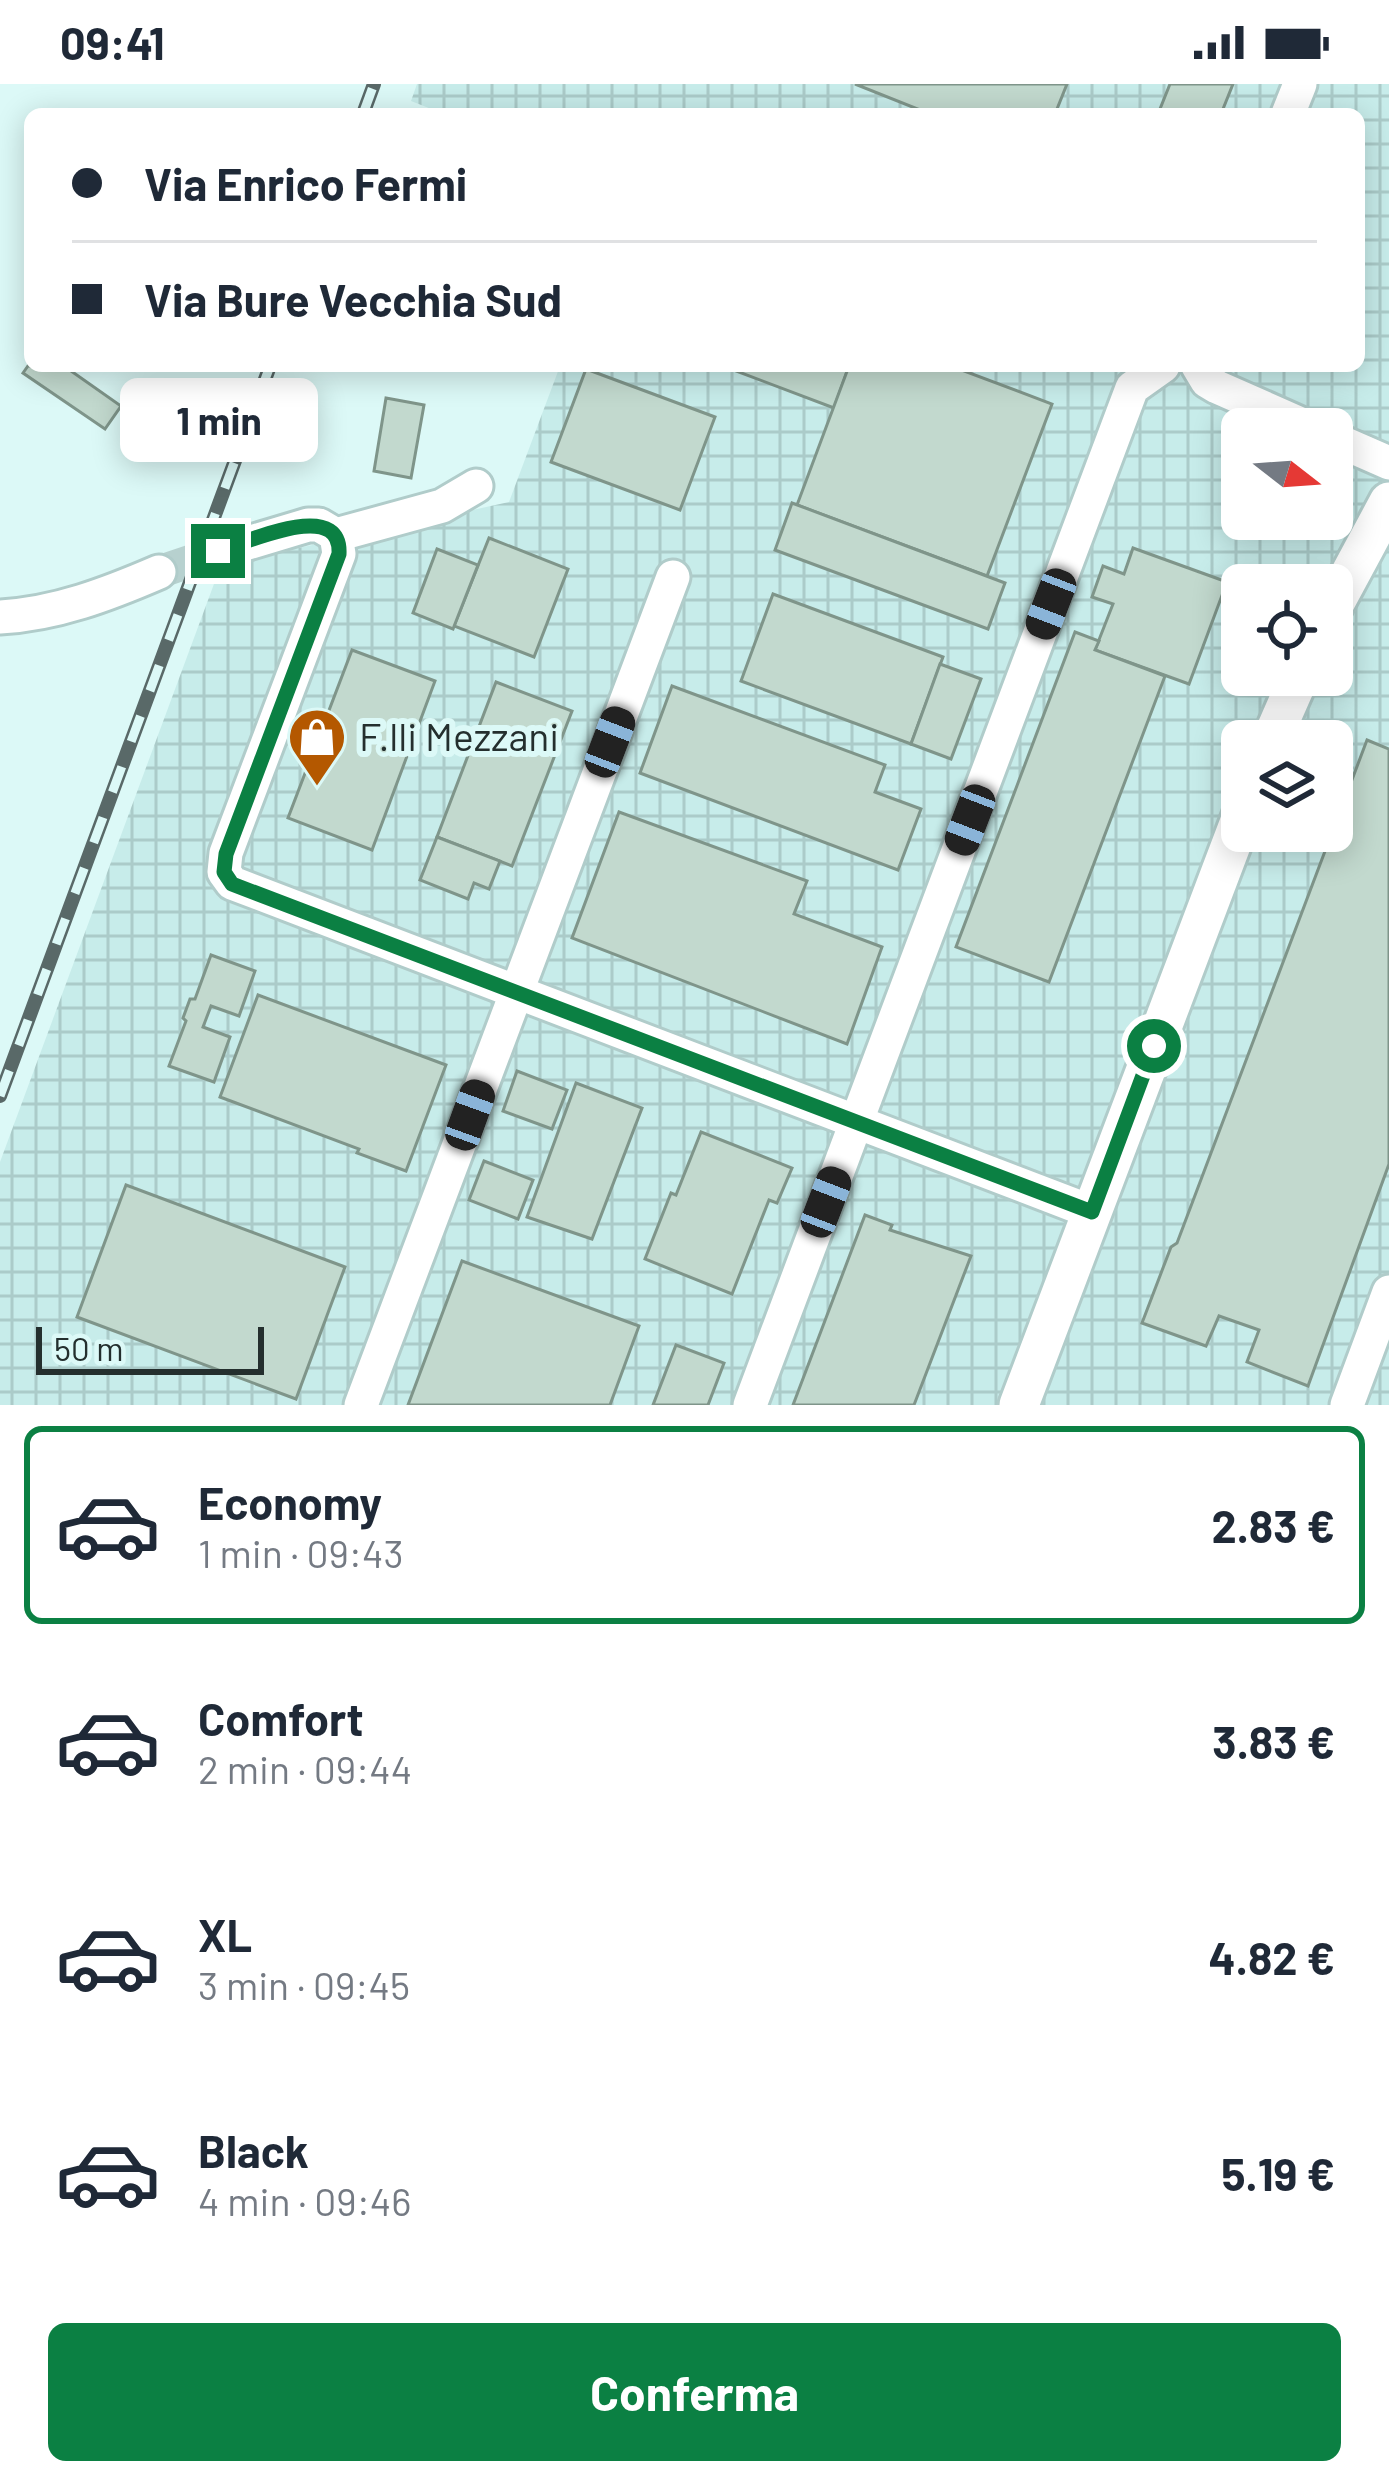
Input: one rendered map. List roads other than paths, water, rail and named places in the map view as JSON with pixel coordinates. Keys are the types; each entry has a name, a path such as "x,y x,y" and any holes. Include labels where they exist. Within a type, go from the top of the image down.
{"street":[{"path":"750,1405 1132,388 1155,372"},
{"path":"1202,372 1217,387 1264,408"},
{"path":"1353,447 1389,463"},
{"path":"336,535 442,506 476,486"},
{"path":"1353,569 1389,502"},
{"path":"218,551 308,525 319,525 336,535 340,544 224,863 226,878 238,887 1092,1212"},
{"path":"0,617 62,607 159,572"},
{"path":"362,1405 673,577"},
{"path":"1019,1405 1228,852"},
{"path":"1347,1405 1389,1292"}],"tunnel":[{"path":"159,572 218,552"}],"railway":[{"path":"365,108 374,84"},
{"path":"0,1096 268,372"}],"place":[{"name":"F.lli Mezzani","path":"317,788"}]}
